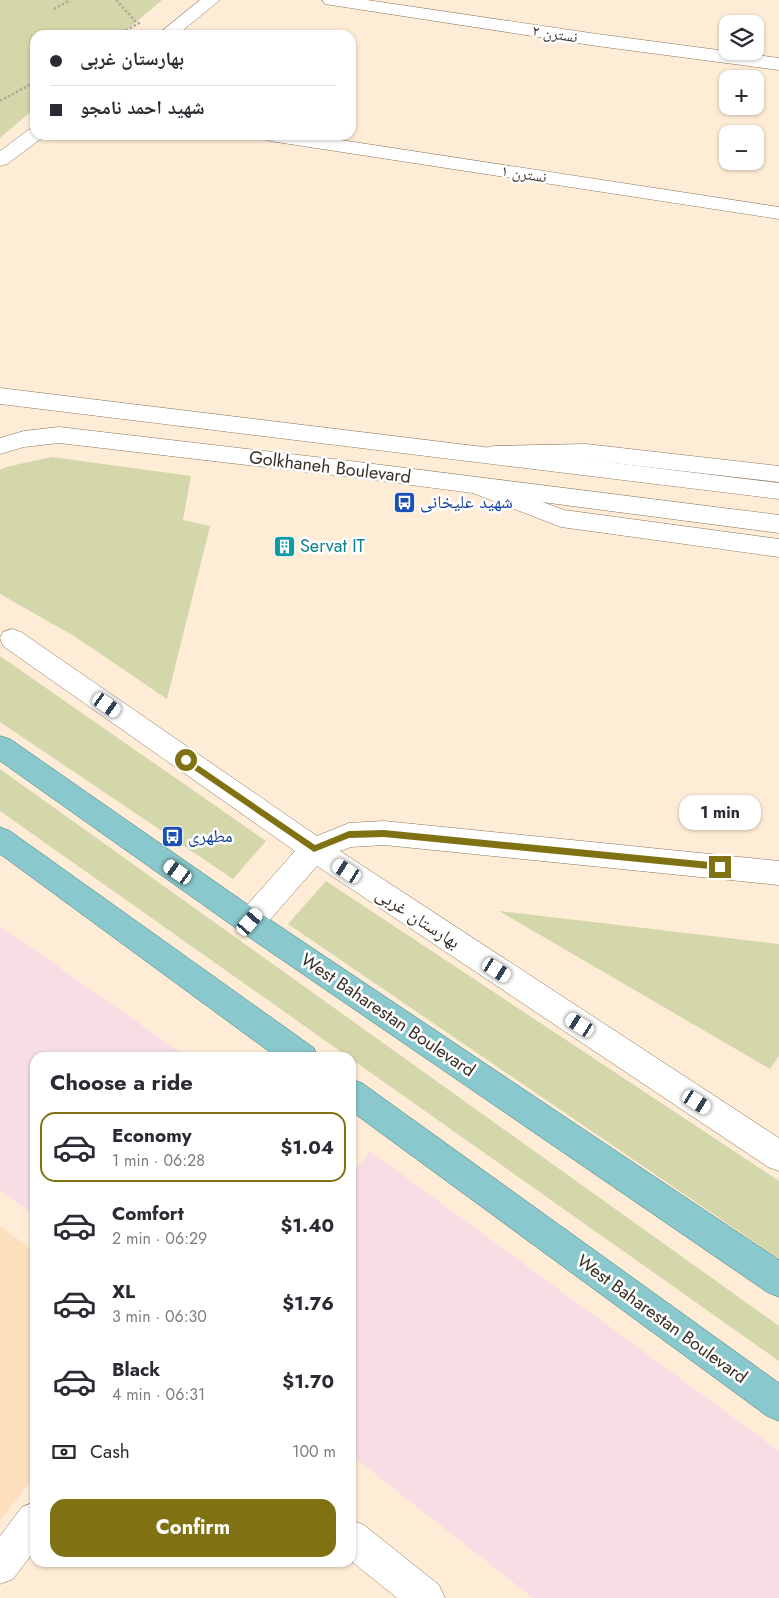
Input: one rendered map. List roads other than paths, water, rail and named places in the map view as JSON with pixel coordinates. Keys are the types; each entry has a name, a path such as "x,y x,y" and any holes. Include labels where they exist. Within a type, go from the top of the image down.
{"main road":[{"name":"West Baharestan Boulevard","path":"0,748 250,922 779,1280"},
{"path":"0,839 295,1052"},
{"name":"West Baharestan Boulevard","path":"356,1099 779,1404"}],"street":[{"path":"172,30 211,0"},
{"name":"نسترن ۲","path":"332,0 597,40 779,64"},
{"path":"0,160 30,138"},
{"name":"نسترن ۱","path":"303,140 779,212"},
{"name":"Golkhaneh Boulevard","path":"0,396 779,491"},
{"name":"Golkhaneh Boulevard","path":"0,446 24,439 59,435 350,469 779,524"},
{"path":"482,455 586,452 779,474"},
{"path":"478,486 561,518 779,548"},
{"name":"بهارستان غربی","path":"12,639 314,849 779,1156"},
{"path":"250,922 314,849 349,834 384,833 779,873"},
{"path":"0,1566 30,1527"},
{"path":"356,1542 426,1598"}],"place":[{"name":"شهید علیخانی","path":"404,502"},
{"name":"Servat IT","path":"284,546"},
{"name":"مطهری","path":"172,836"}]}
